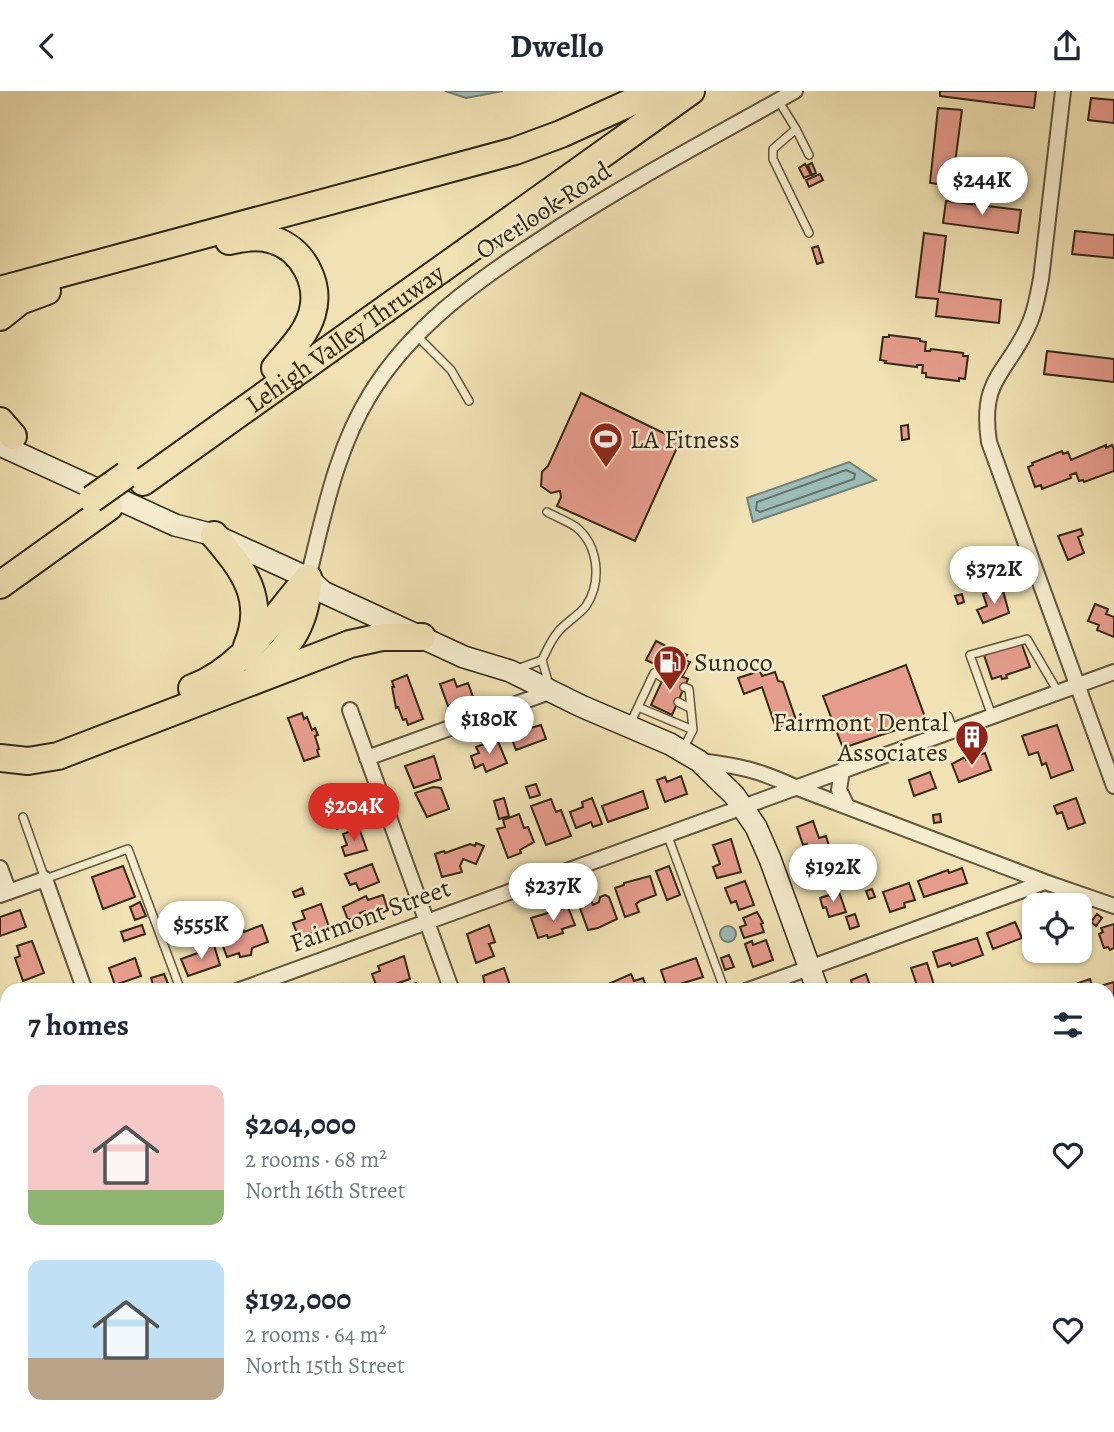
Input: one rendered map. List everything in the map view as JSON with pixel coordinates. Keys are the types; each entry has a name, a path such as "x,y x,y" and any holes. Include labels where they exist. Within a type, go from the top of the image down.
{"highway":[{"path":"0,290 514,151 561,134 656,91"},
{"name":"Lehigh Valley Thruway","path":"135,479 275,368 664,91"},
{"name":"Lehigh Valley Thruway","path":"0,565 135,479 691,91"},
{"path":"0,317 20,302 55,288 235,240 266,238 286,246 302,261 310,274 315,297 313,313 306,327 275,368"},
{"name":"Lehigh Valley Thruway","path":"0,585 100,503"},
{"path":"214,535 241,568 250,588 254,621 242,657"},
{"path":"0,743 27,746 53,741 209,681 228,670 242,657 308,578"},
{"path":"236,688 275,659 290,641 306,610 308,578"},
{"path":"0,758 28,761 48,758 371,638 422,638"}],"main road":[{"path":"3,433 181,512 214,535 308,578 323,592 464,657 510,671 552,691 633,717 690,755 723,783 756,827 815,983"},
{"path":"308,578 329,579 470,643 510,671"}],"street":[{"name":"Overlook Road","path":"308,578 333,481 349,434 372,392 417,335 475,284 583,211 656,167 795,91"},
{"path":"1063,91 1041,279 1035,306 1030,323 996,375 988,402 986,423 989,442 1114,786"},
{"name":"Fairmont Street","path":"258,983 842,770 950,723 992,716 1114,672"},
{"path":"368,758 552,691"},
{"path":"350,710 449,983"},
{"path":"690,755 749,768 1114,906"},
{"path":"842,770 839,790 847,807"},
{"path":"0,868 5,894 45,879 82,983"},
{"path":"767,983 1045,882"}],"lane":[{"path":"778,100 809,155"},
{"path":"796,129 773,149 773,159 809,233"},
{"path":"417,335 451,370 469,401"},
{"path":"510,671 542,660 555,636 589,601 596,575 594,554 585,536 571,524 547,512"},
{"path":"992,716 970,655 1027,639 1058,692"},
{"path":"542,660 552,691"},
{"path":"663,678 653,673 633,717 693,730"},
{"path":"647,687 657,691"},
{"path":"684,687 689,689 693,730 690,755"},
{"path":"678,702 690,708"},
{"path":"23,817 45,879 128,849 178,983"},
{"path":"667,833 722,983"}],"water":[{"path":"445,91 503,91 466,98"},
{"path":"849,462 876,480 753,522 747,498"},
{"path":"728,926 734,928 734,940 728,942 722,940 720,934 722,928"}],"building":[{"path":"940,91 1036,91 1034,108 940,96"},
{"path":"1091,98 1114,100 1114,123 1088,120"},
{"path":"938,108 962,110 952,186 930,183"},
{"path":"812,163 816,173 812,175 808,165"},
{"path":"805,164 811,175 804,178 799,168"},
{"path":"820,174 823,180 809,187 806,180"},
{"path":"946,201 1021,210 1018,233 943,223"},
{"path":"1075,231 1114,235 1114,258 1072,254"},
{"path":"924,233 946,236 939,292 1001,300 999,323 936,316 938,299 916,297"},
{"path":"818,246 823,262 817,264 812,248"},
{"path":"889,335 920,339 926,342 925,351 931,349 963,353 963,356 968,356 965,379 959,378 959,381 926,377 926,373 922,373 923,365 917,367 885,363 886,361 880,360 883,337"},
{"path":"1047,351 1114,359 1114,382 1044,374"},
{"name":"LA Fitness","path":"581,393 680,441 635,541 557,506 561,497 560,491 551,493 541,486 542,472 548,466"},
{"path":"908,425 909,439 902,440 901,426"},
{"path":"1106,445 1106,448 1112,445 1114,450 1114,471 1084,482 1079,481 1076,473 1070,475 1071,478 1042,489 1041,485 1035,487 1028,467 1033,465 1032,463 1062,451 1063,454 1068,452 1071,460"},
{"path":"1081,529 1083,535 1078,537 1084,553 1068,560 1058,536"},
{"path":"985,553 996,576 978,582 970,558"},
{"path":"1002,587 1009,613 983,623 977,610 987,606 983,594"},
{"path":"962,594 964,602 958,604 955,596"},
{"path":"1095,604 1108,609 1106,614 1114,617 1114,637 1097,630 1099,625 1088,621"},
{"path":"656,641 668,647 666,652 676,657 679,651 687,655 684,660 690,662 682,677 646,660"},
{"path":"1021,642 1030,667 1006,675 1007,678 1002,679 1001,676 992,679 984,655"},
{"path":"906,665 926,720 843,748 823,696"},
{"name":"Sunoco","path":"667,670 688,679 672,715 651,705"},
{"path":"760,671 762,676 775,672 778,681 783,682 796,720 776,728 762,687 744,694 738,678"},
{"path":"407,675 423,719 408,725 398,707 396,708 392,687 392,681"},
{"path":"454,679 457,687 468,683 473,697 448,706 440,684"},
{"path":"302,713 304,719 307,717 312,730 315,728 319,749 319,756 304,761 288,718"},
{"path":"541,725 546,739 516,750 510,734"},
{"path":"1057,725 1073,770 1051,778 1046,763 1042,765 1038,752 1029,755 1022,736"},
{"path":"497,739 507,763 486,772 483,764 475,768 471,756 479,753 476,747"},
{"name":"Fairmont Dental Associates","path":"985,753 991,770 959,782 952,764 965,757 966,760"},
{"path":"434,756 441,779 414,788 405,766"},
{"path":"930,772 936,788 914,796 909,780"},
{"path":"681,776 687,794 665,802 657,780 665,777 667,782"},
{"path":"536,784 540,795 530,798 526,787"},
{"path":"433,787 441,788 449,809 427,817 415,793"},
{"path":"344,789 351,806 347,808 352,823 337,829 329,808 323,810 319,798"},
{"path":"643,791 648,808 608,822 602,806"},
{"path":"504,798 509,816 499,819 494,801"},
{"path":"592,798 602,824 593,827 591,822 576,828 570,812 583,807 582,802"},
{"path":"1076,798 1085,823 1068,829 1062,812 1057,814 1054,806"},
{"path":"551,799 556,812 561,810 571,836 546,845 531,806"},
{"path":"519,814 524,828 528,827 534,842 520,850 521,853 508,858 497,829 505,827 503,820"},
{"path":"940,814 941,822 934,823 933,815"},
{"path":"813,821 819,838 826,836 829,846 810,853 807,844 803,845 797,827"},
{"path":"359,828 367,850 345,856 342,847 347,845 343,834"},
{"path":"731,839 741,872 717,878 713,867 720,864 713,845"},
{"path":"476,843 484,846 476,864 463,859 460,866 462,872 442,877 435,854 470,844 475,846"},
{"path":"830,857 832,863 835,861 842,879 820,887 812,876 816,875 814,863"},
{"path":"372,864 379,882 359,890 356,883 350,885 345,874"},
{"path":"123,866 135,897 103,909 92,877"},
{"path":"669,866 680,895 667,900 656,871"},
{"path":"962,868 967,883 924,897 918,881"},
{"path":"650,876 656,895 640,901 636,904 639,912 625,917 615,888"},
{"path":"745,881 754,905 739,910 736,901 731,903 725,888"},
{"path":"909,883 915,900 890,912 883,892"},
{"path":"302,888 304,894 295,897 293,892"},
{"path":"872,889 875,897 869,899 866,891"},
{"path":"839,892 846,912 829,917 820,898"},
{"path":"383,895 388,910 368,919 365,911 348,920 343,907 366,896 368,900"},
{"path":"605,895 609,897 617,919 588,930 577,900 589,896 593,905"},
{"path":"140,902 146,916 135,920 130,907"},
{"path":"321,904 329,927 299,938 293,923 305,919 302,911"},
{"path":"568,907 575,925 562,929 563,933 538,938 531,918"},
{"path":"20,910 26,927 0,936 0,917"},
{"path":"757,912 764,932 744,938 740,927 746,925 743,918"},
{"path":"855,914 859,926 850,929 846,917"},
{"path":"1097,914 1102,918 1096,926 1092,921"},
{"path":"1015,922 1022,938 993,949 987,933"},
{"path":"1114,924 1114,948 1110,950 1108,947 1104,948 1099,934 1103,932 1101,928"},
{"path":"142,925 145,934 124,941 121,932"},
{"path":"262,925 268,942 252,948 251,955 240,957 239,953 227,957 220,938 235,933 236,936 235,931 243,928 244,932"},
{"path":"489,925 495,942 489,944 494,956 476,963 467,934"},
{"path":"977,938 983,955 952,966 950,963 938,967 933,952"},
{"path":"766,940 773,960 753,967 745,944 752,941 753,945"},
{"path":"32,941 44,973 23,981 15,958 20,956 17,946"},
{"path":"213,942 220,965 188,976 181,959 206,950 205,945"},
{"path":"729,955 734,967 725,970 721,958"},
{"path":"404,956 410,979 398,983 375,983 372,974 380,971 378,966"},
{"path":"135,958 141,976 114,983 109,968"},
{"path":"696,958 703,977 683,983 665,983 661,970"},
{"path":"927,963 933,983 916,983 911,968"},
{"path":"504,968 509,983 484,983 483,976"},
{"path":"164,974 168,983 153,983 151,978"},
{"path":"631,974 634,981 643,978 645,983 611,983"},
{"path":"866,974 869,983 852,983 851,980"}],"place":[{"name":"LA Fitness","path":"606,469"},
{"name":"Sunoco","path":"670,692"},
{"name":"Fairmont Dental Associates","path":"972,767"}]}
